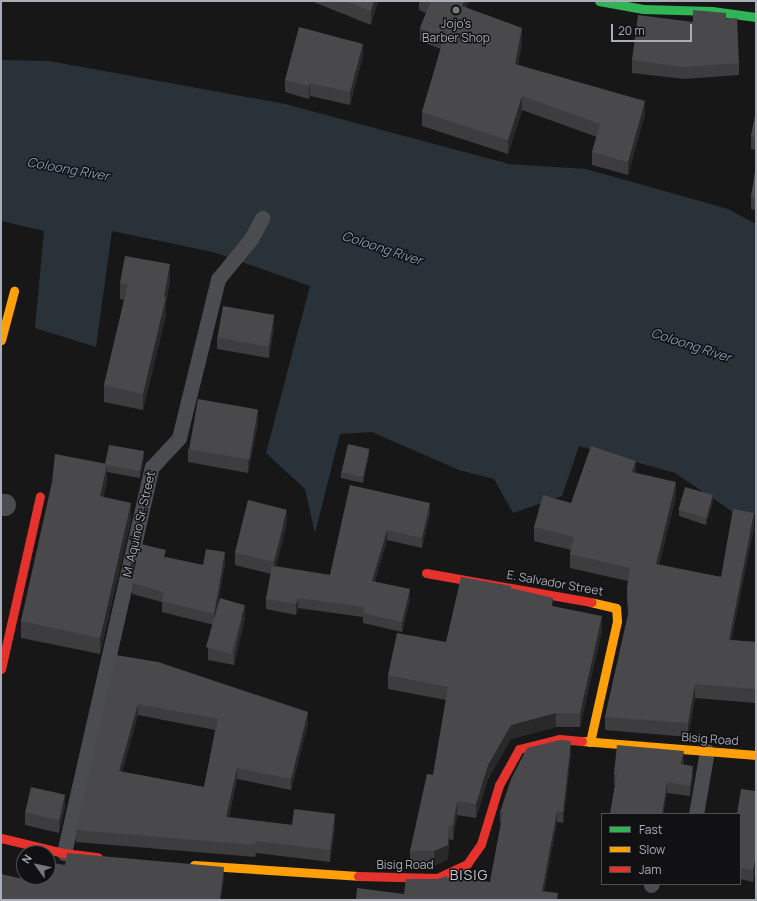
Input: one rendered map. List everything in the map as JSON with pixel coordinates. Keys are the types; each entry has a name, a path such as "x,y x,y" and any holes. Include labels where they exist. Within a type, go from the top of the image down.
{"street":[{"path":"599,1 643,9 712,11 756,17"},
{"path":"1,340 14,291"},
{"path":"1,669 40,496"},
{"name":"E. Salvador Street","path":"426,573 610,605 616,608 617,621 590,742"},
{"name":"Bisig Road","path":"186,865 390,878 438,878 468,864 481,844 499,785 519,749 559,739 756,755"},
{"path":"1,838 64,853 110,858"}],"lane":[{"name":"M. Aquino Sr. Street","path":"64,853 152,467 179,438 218,279 251,240 262,218"},
{"path":"696,813 707,751"}],"water":[{"name":"Coloong River","path":"1,60 49,61 285,104 509,164 586,169 728,209 756,224 756,513 739,516 675,473 579,446 562,496 513,513 494,479 459,470 372,432 340,434 315,533 305,489 266,453 310,286 213,252 112,231 96,347 35,328 44,231 1,221"}],"building":[{"path":"345,1 374,1 371,11"},
{"path":"431,1 464,1 462,6 522,28 515,64 645,101 628,162 592,152 600,124 522,96 508,140 422,112 444,37 420,28"},
{"path":"693,10 726,13 726,19 737,18 739,63 684,67 632,60 638,15 693,22"},
{"path":"299,27 363,44 350,92 310,83 309,86 285,80"},
{"path":"756,111 756,137 751,136"},
{"path":"756,166 756,198 751,197"},
{"path":"125,256 170,264 164,297 166,297 143,394 104,385 128,284 120,283"},
{"path":"223,306 274,315 269,347 217,338"},
{"path":"198,399 258,410 249,460 189,449"},
{"path":"348,444 369,449 363,477 341,472"},
{"path":"109,445 144,451 140,471 106,465"},
{"path":"591,446 636,461 632,472 676,482 656,564 721,577 733,509 754,513 729,640 756,642 756,689 695,684 688,723 605,717 629,610 627,588 630,568 570,554 574,537 534,527 543,495 571,503"},
{"path":"55,454 107,464 100,496 131,503 100,638 21,621 52,482"},
{"path":"350,485 430,503 422,538 387,530 372,581 410,589 402,622 363,613 364,607 298,598 296,604 266,599 272,566 330,575"},
{"path":"685,487 713,495 706,518 678,510"},
{"path":"248,500 287,510 274,562 235,552"},
{"path":"141,544 166,550 164,557 203,565 206,549 225,552 214,614 162,601 164,592 132,583"},
{"path":"461,577 511,586 511,588 553,598 552,606 602,616 580,713 556,713 511,725 488,765 476,804 457,801 453,826 449,825 448,845 434,851 410,851 427,774 433,775 448,687 388,675 397,633 446,642"},
{"path":"220,598 245,605 231,654 206,647"},
{"path":"116,655 158,662 308,712 291,779 237,768 226,817 292,825 294,809 335,814 330,850 256,841 255,845 76,830","holes":["138,704 218,719 204,787 119,771"]},
{"path":"560,740 571,741 563,812 557,811 542,891 558,893 557,900 356,900 357,888 404,894 406,879 437,879 447,876 447,878 490,882 503,812 500,812 511,779 527,748"},
{"path":"617,745 684,751 681,764 693,766 690,786 667,782 662,813 610,813 617,774 614,774"},
{"path":"31,787 65,795 59,820 25,812"},
{"path":"741,789 756,791 756,854 753,870 741,868 741,813 737,813"},
{"path":"67,853 224,867 220,900 1,900 1,874 16,877 16,885 56,885 56,863 65,865"}],"traffic: fast":[{"path":"599,1 643,9 712,11 756,17"}],"traffic: slow":[{"path":"1,340 14,291"},
{"path":"590,742 617,621 616,608 591,602"},
{"path":"582,741 756,755"},
{"path":"194,865 358,876"}],"traffic: jam":[{"path":"1,669 40,496"},
{"path":"426,573 591,602"},
{"path":"358,876 437,878 467,864 481,844 499,785 519,749 559,739 582,741"},
{"path":"1,838 64,853 98,857"}],"place":[{"name":"Jojo's Barber Shop","path":"456,10"}],"district":[{"name":"BISIG","path":"469,875"}]}
